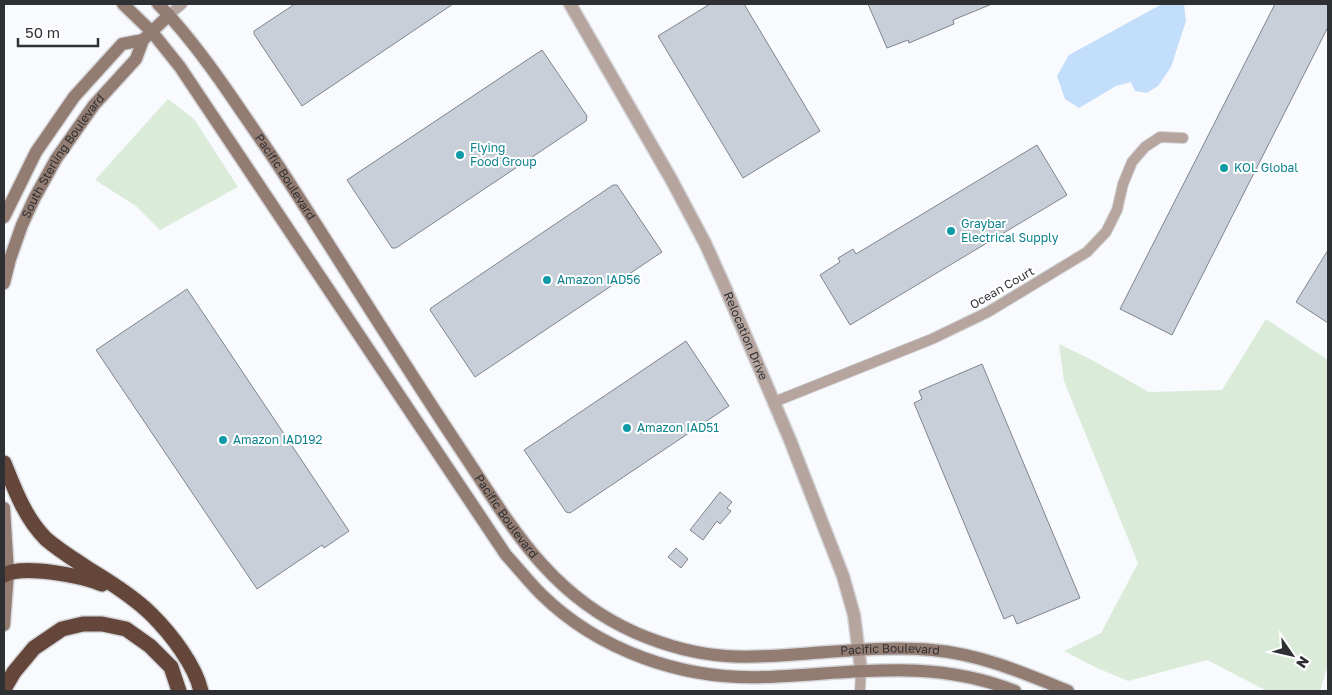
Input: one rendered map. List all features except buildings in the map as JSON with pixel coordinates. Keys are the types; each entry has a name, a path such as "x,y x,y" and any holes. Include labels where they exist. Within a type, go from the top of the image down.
{"highway":[{"path":"4,463 17,497 29,518 45,538 64,554 91,570 152,614 181,649 202,691"},
{"path":"6,574 52,572 72,575 91,579 124,593"},
{"path":"4,689 14,672 34,648 62,628 83,624 102,624 126,629 150,646 171,667 179,691"}],"main road":[{"name":"Pacific Boulevard","path":"122,4 147,36 180,67 506,555 542,595 563,613 597,636 636,656 698,673 762,677 860,670 943,672 973,677 1014,691"},
{"name":"Pacific Boulevard","path":"158,4 192,40 266,146 445,426 522,542 542,566 563,586 599,613 635,633 679,648 706,654 762,657 858,650 933,650 982,658 1068,691"},
{"name":"South Sterling Boulevard","path":"4,283 22,225 46,176 73,132 94,105 136,59 147,36 169,15"},
{"name":"South Sterling Boulevard","path":"4,217 36,152 74,97 122,44 147,36"},
{"path":"4,508 6,574 4,626"}],"street":[{"path":"169,15 182,4"},
{"name":"Relocation Drive","path":"570,4 671,179 705,244 774,402 843,576 854,615 860,670 860,691"},
{"name":"Ocean Court","path":"774,402 940,336 988,312 1087,252 1106,232 1117,210 1123,184 1132,162 1145,147 1160,137 1184,138"}],"green space":[{"path":"168,99 194,119 238,187 160,230 136,206 95,180"},
{"path":"1266,319 1328,360 1328,664 1320,691 1267,691 1207,660 1128,681 1064,651 1101,633 1138,563 1064,381 1059,344 1149,392 1222,390"}],"water":[{"path":"1162,4 1184,4 1186,21 1171,67 1158,86 1147,93 1135,91 1131,82 1116,86 1079,108 1065,99 1057,76 1069,55"}],"place":[{"name":"Flying Food Group","path":"460,155"},
{"name":"KOL Global","path":"1224,168"},
{"name":"Graybar Electrical Supply","path":"951,231"},
{"name":"Amazon IAD56","path":"547,280"},
{"name":"Amazon IAD51","path":"627,428"},
{"name":"Amazon IAD192","path":"223,440"}]}
